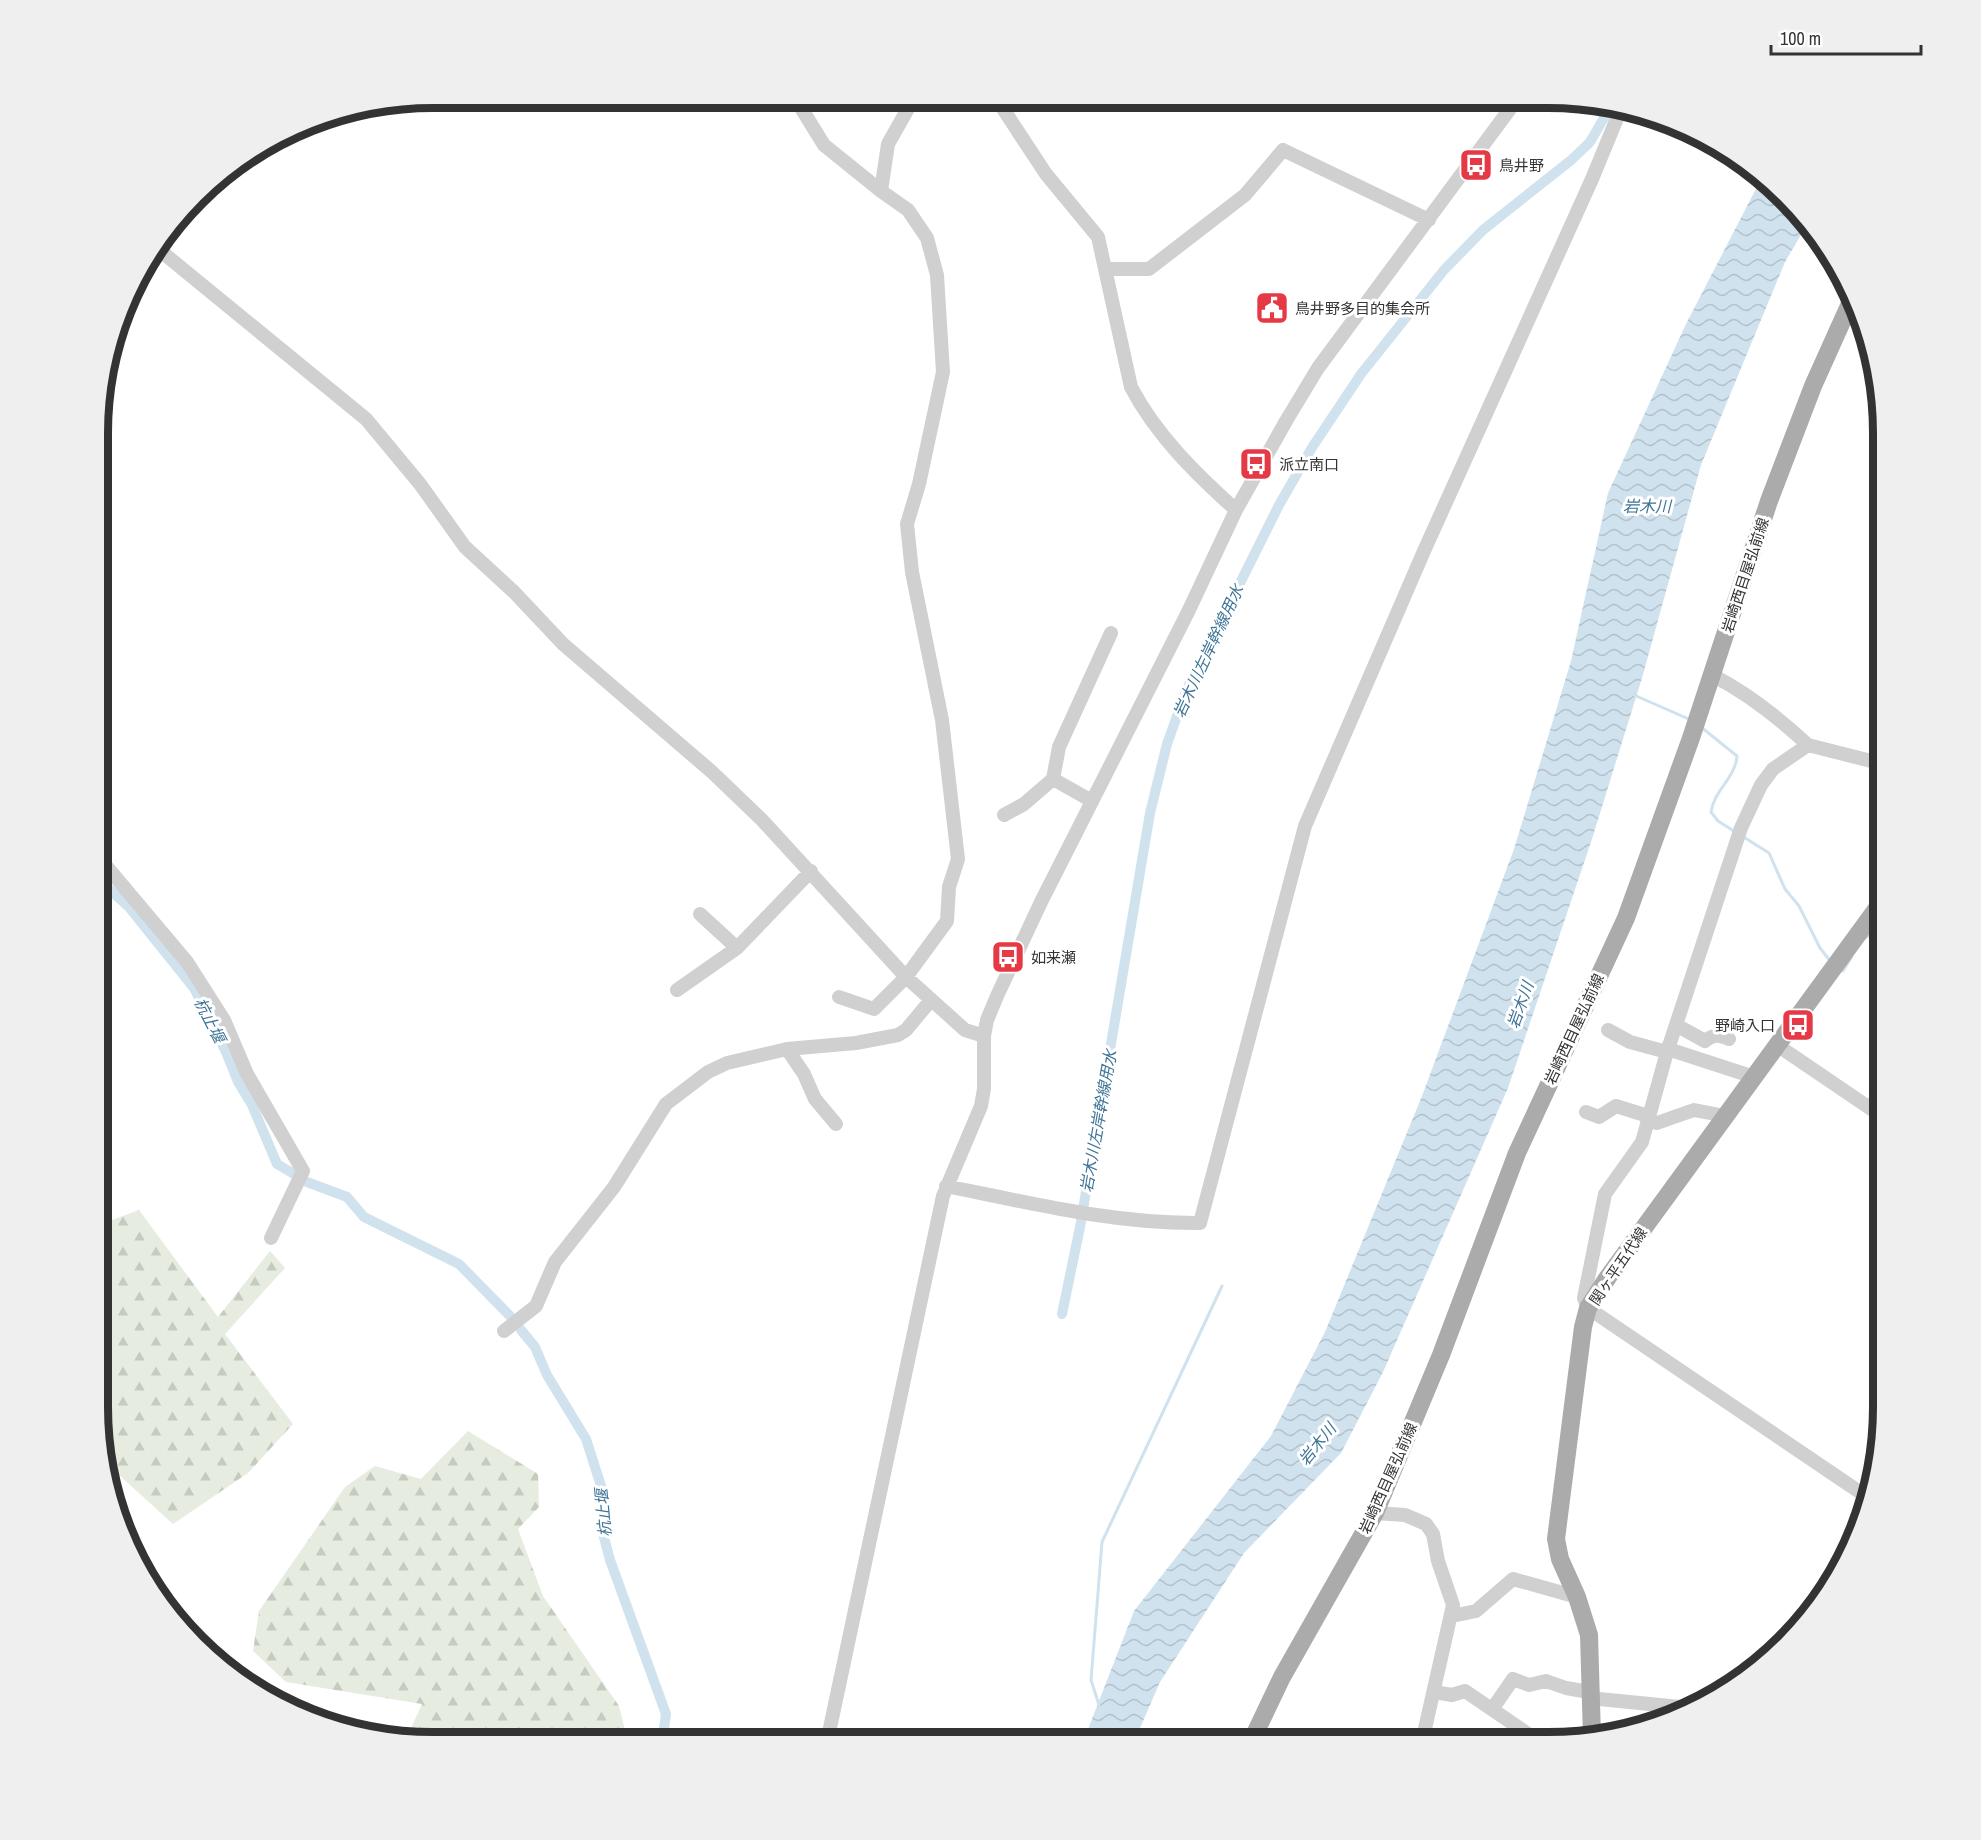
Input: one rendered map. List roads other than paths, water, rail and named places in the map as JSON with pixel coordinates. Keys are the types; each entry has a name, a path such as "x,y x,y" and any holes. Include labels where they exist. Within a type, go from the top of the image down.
{"main road":[{"name":"岩崎西目屋弘前線","path":"1256,1732 1282,1677 1375,1513 1441,1355 1517,1153 1626,918 1691,738 1793,437 1848,309"},
{"name":"関ヶ平五代線","path":"1591,1729 1589,1635 1577,1597 1560,1559 1556,1539 1583,1326 1588,1308 1873,914"}],"street":[{"path":"801,108 824,145 908,210 927,238 938,274 943,372 919,484 907,524 912,573 942,720 958,859 949,886 947,921 906,977 874,1009 839,997"},
{"path":"881,191 888,144 908,108"},
{"path":"1003,108 1046,174 1098,237 1107,269 1131,387 1143,410 1156,428 1236,510"},
{"path":"829,1732 946,1186 981,1106 984,1089 984,1036 987,1020 997,996 1188,612 1236,510 1318,369 1511,108"},
{"path":"946,1186 1090,1214 1164,1223 1200,1223 1305,826 1424,551 1592,179 1618,116"},
{"path":"1107,269 1149,269 1245,195 1283,150 1429,220"},
{"path":"163,253 366,419 420,484 465,547 514,592 562,644 712,772 811,872 906,977 965,1030 984,1036"},
{"path":"1004,815 1024,804 1053,779 1059,747 1111,633"},
{"path":"1712,675 1745,691 1808,745 1873,761"},
{"path":"1808,745 1773,769 1761,785 1741,828 1667,1051 1642,1142 1605,1194 1584,1298 1588,1308 1861,1493"},
{"path":"1053,779 1092,801"},
{"path":"108,868 187,962 224,1020 247,1074 303,1172 271,1238"},
{"path":"677,990 737,948 811,872"},
{"path":"700,914 737,948"},
{"path":"504,1331 536,1306 555,1262 614,1187 666,1104 708,1072 727,1063 787,1050 856,1043 898,1035 906,1030 931,1000"},
{"path":"1676,1025 1705,1041 1719,1035 1729,1039"},
{"path":"1608,1030 1630,1042 1754,1077"},
{"path":"1777,1045 1873,1110"},
{"path":"787,1050 804,1074 815,1099 836,1124"},
{"path":"1870,1108 1873,1104"},
{"path":"1586,1112 1599,1116 1616,1106 1657,1123 1695,1110 1725,1116"},
{"path":"1375,1513 1405,1515 1426,1524 1433,1534 1438,1561 1453,1605 1424,1732"},
{"path":"1452,1616 1476,1611 1513,1579 1577,1597"},
{"path":"1493,1708 1512,1679 1529,1685 1546,1681 1589,1695 1674,1706"},
{"path":"1434,1692 1452,1695 1466,1691 1526,1732"}],"water":[{"name":"岩木川","path":"1758,185 1778,203 1803,232 1785,262 1701,465 1642,678 1592,839 1508,1088 1383,1372 1341,1453 1244,1553 1160,1682 1138,1732 1087,1732 1134,1611 1271,1436 1325,1332 1422,1096 1514,849 1571,661 1608,493 1686,324"}],"waterway":[{"name":"岩木川左岸幹線用水","path":"1062,1314 1080,1227 1150,813 1167,744 1186,691 1279,505 1313,446 1361,374 1444,270 1483,230 1570,161 1590,142 1607,113"},
{"path":"1634,695 1691,720"},
{"path":"1701,727 1737,756 1733,771 1716,797 1711,812 1718,821 1737,833"},
{"path":"1742,836 1769,853 1785,889 1799,906 1820,948 1831,962"},
{"name":"杭止堰","path":"108,888 129,907 194,988 226,1052 238,1082 252,1105 277,1164 294,1174"},
{"path":"1865,938 1873,934"},
{"path":"1841,969 1843,971 1851,958"},
{"name":"杭止堰","path":"307,1182 347,1197 364,1217 459,1264 510,1316"},
{"path":"1099,1705 1091,1680 1102,1542 1222,1286"},
{"name":"杭止堰","path":"521,1330 535,1347 547,1375 586,1439 603,1492 602,1530 610,1560 666,1714 663,1732"}],"place":[{"name":"鳥井野","path":"1476,165"},
{"name":"鳥井野多目的集会所","path":"1272,308"},
{"name":"派立南口","path":"1256,464"},
{"name":"如来瀬","path":"1008,957"},
{"name":"野崎入口","path":"1798,1025"}]}
